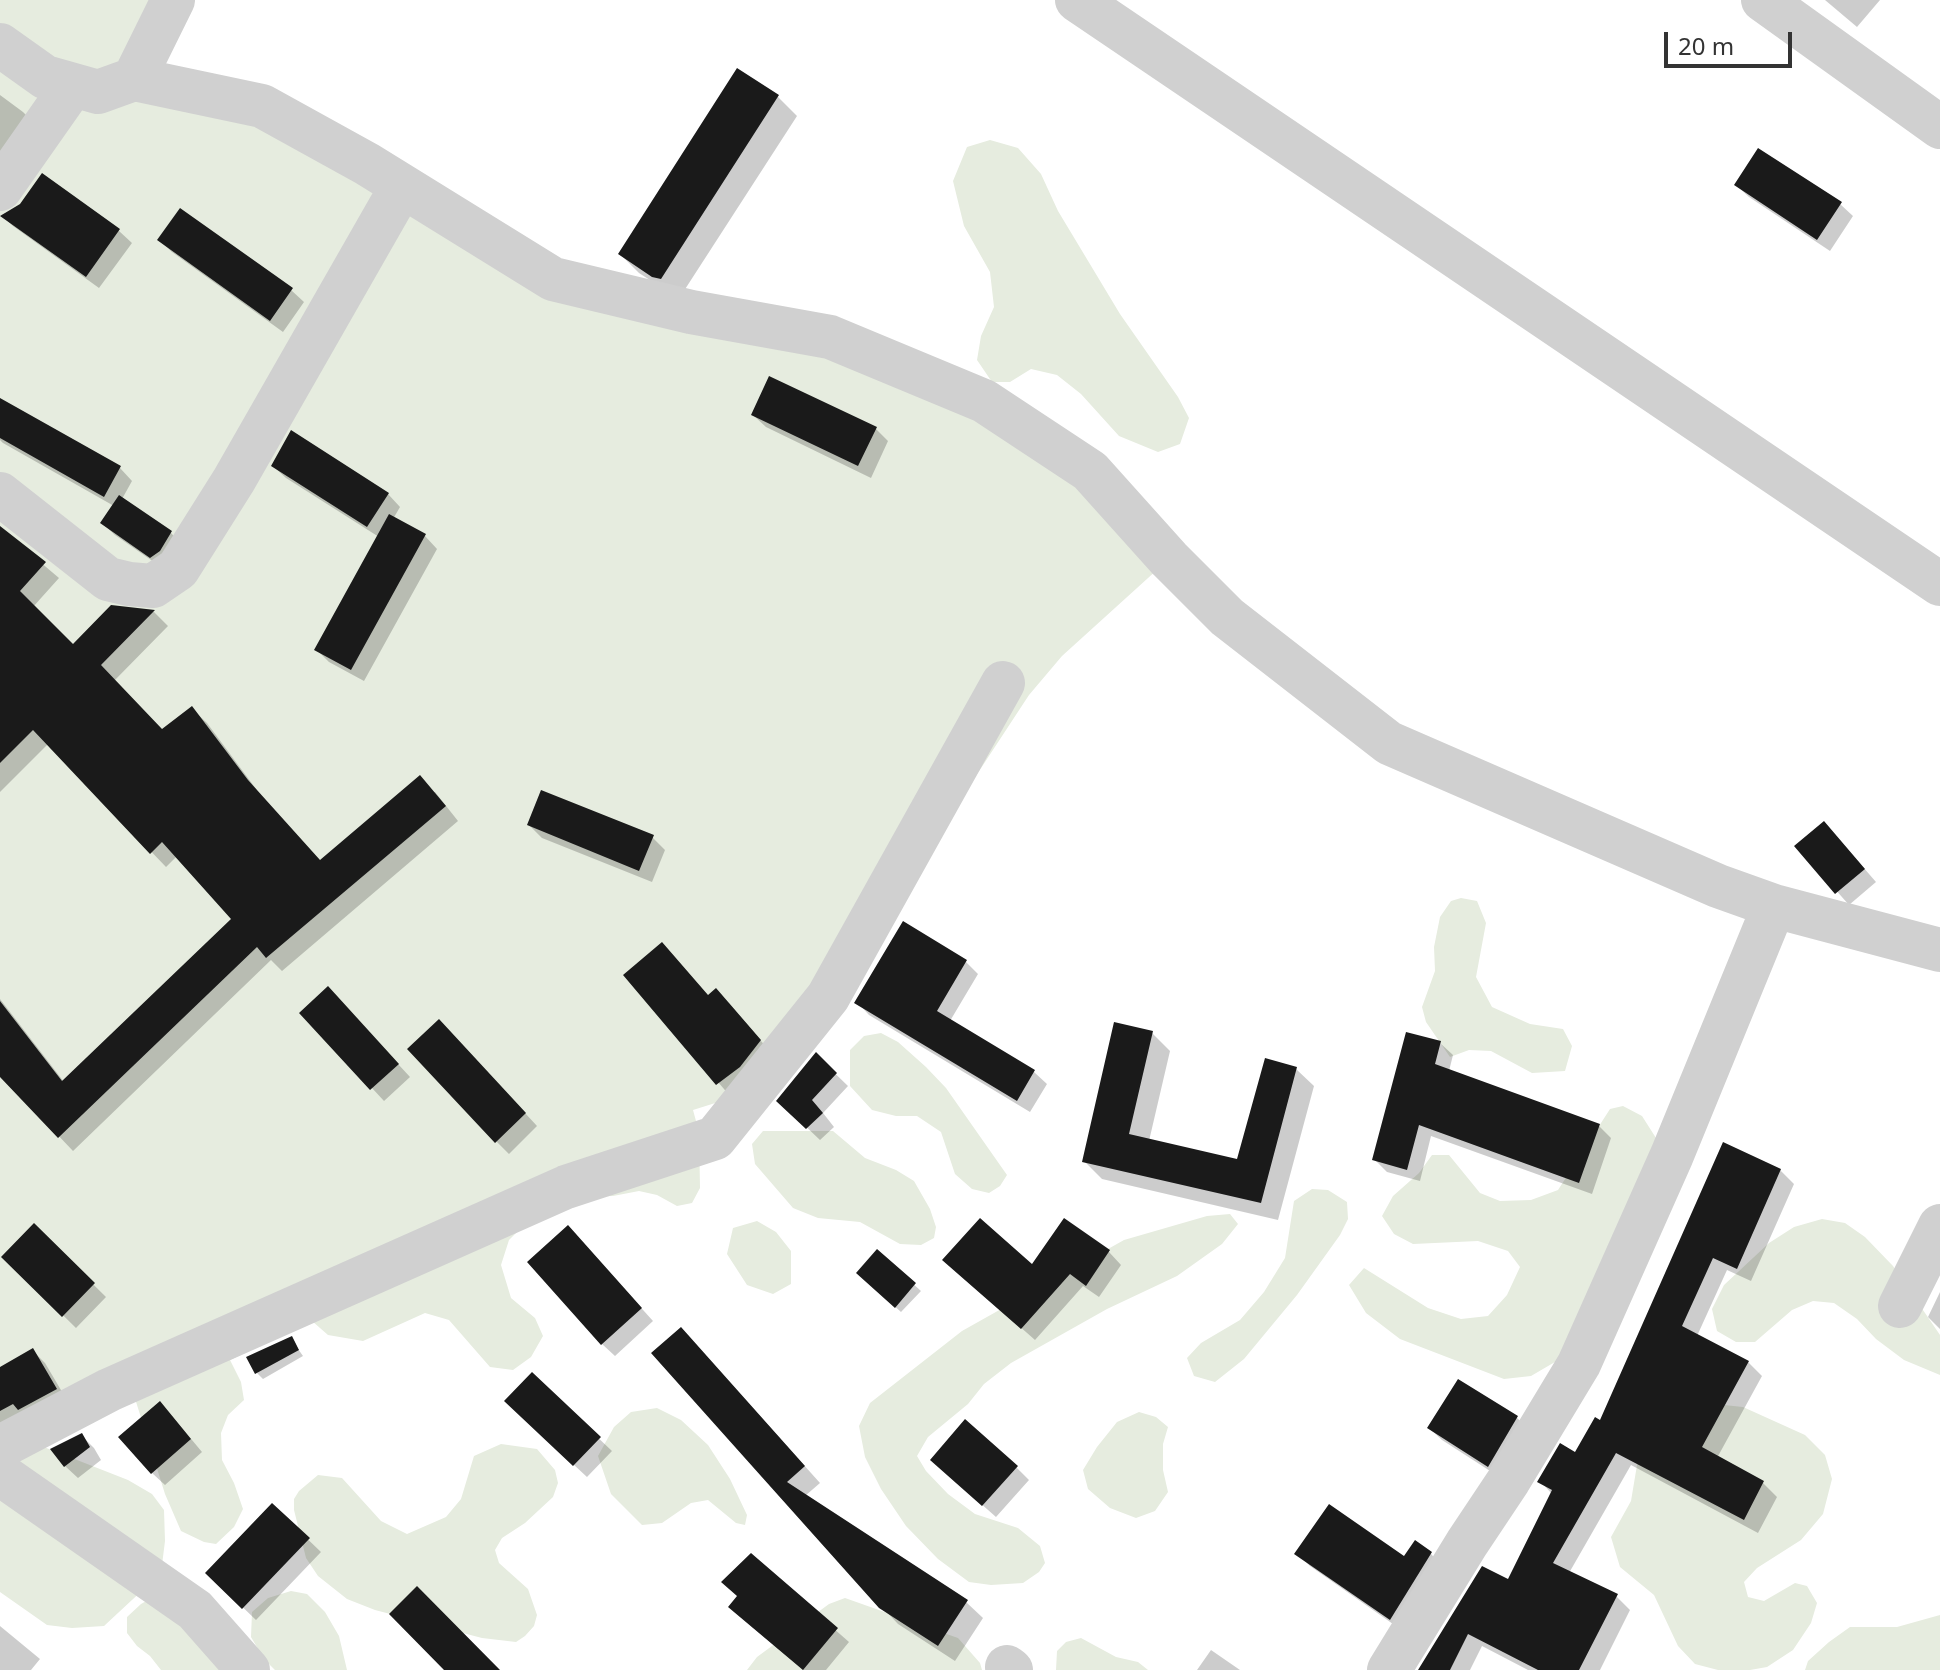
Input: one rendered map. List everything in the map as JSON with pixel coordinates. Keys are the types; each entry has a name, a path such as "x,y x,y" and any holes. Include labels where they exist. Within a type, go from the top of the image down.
{"lane":[{"path":"134,79 173,0"},
{"path":"1077,0 1940,584"},
{"path":"1763,0 1940,127"},
{"path":"0,45 45,77 98,92 134,79 262,106 402,186 553,279 691,312 830,337 984,401 1090,471 1169,559 1227,617 1389,743 1718,886 1774,906 1940,950"},
{"path":"0,189 73,85"},
{"path":"0,494 108,579 153,586 178,569 234,480 402,186"},
{"path":"0,1447 109,1390 566,1187 715,1138 828,997 1003,683"},
{"path":"1389,1670 1579,1364 1672,1155 1774,906"},
{"path":"1900,1306 1940,1226"},
{"path":"0,1474 195,1610 248,1670"}],"shaded area":[{"path":"0,0 173,0 134,78 262,106 553,279 984,401 1169,559 1062,656 1029,695 943,826 728,1099 693,1110 699,1132 700,1188 692,1203 677,1206 657,1195 639,1191 584,1197 531,1218 509,1240 501,1265 511,1298 535,1318 543,1336 531,1357 513,1370 490,1367 449,1320 425,1313 363,1341 328,1335 312,1321 230,1360 241,1382 244,1400 228,1415 221,1433 222,1460 243,1509 234,1527 216,1544 181,1531 165,1494 132,1389 26,1440 128,1480 152,1494 164,1510 165,1541 161,1573 104,1626 72,1628 47,1625 0,1592"},
{"path":"990,140 1018,148 1041,174 1058,211 1120,314 1178,397 1189,418 1180,444 1158,452 1119,436 1081,394 1057,375 1031,369 1010,382 992,382 977,360 981,336 994,307 990,272 964,226 953,181 967,147"},
{"path":"1461,898 1477,901 1486,923 1476,977 1492,1007 1530,1024 1563,1029 1572,1046 1565,1071 1532,1073 1491,1051 1469,1050 1450,1057 1426,1022 1422,1007 1435,971 1434,947 1440,917 1451,901"},
{"path":"881,1033 898,1042 946,1088 1007,1175 1000,1186 989,1193 972,1189 955,1174 941,1132 917,1116 896,1116 872,1110 850,1086 850,1050 864,1036"},
{"path":"1623,1106 1642,1116 1656,1138 1584,1345 1531,1376 1504,1379 1400,1339 1366,1313 1349,1285 1364,1268 1428,1308 1461,1319 1488,1316 1507,1295 1520,1267 1508,1251 1478,1241 1413,1244 1394,1234 1382,1216 1393,1196 1419,1173 1432,1155 1449,1155 1480,1193 1500,1201 1531,1200 1558,1190 1610,1109"},
{"path":"763,1131 833,1131 865,1158 914,1181 930,1209 936,1227 934,1238 921,1245 900,1244 860,1222 818,1218 793,1208 755,1164 752,1144"},
{"path":"1312,1189 1328,1190 1347,1202 1348,1219 1340,1235 1297,1295 1244,1359 1215,1382 1194,1376 1187,1358 1201,1343 1240,1320 1264,1292 1285,1258 1294,1201"},
{"path":"1230,1214 1238,1224 1222,1244 1177,1276 1107,1309 1011,1363 928,1437 917,1456 926,1471 948,1494 975,1514 1018,1528 1040,1546 1045,1563 1039,1572 1023,1583 991,1585 969,1582 938,1559 906,1526 881,1489 865,1457 859,1426 870,1403 962,1331 1124,1240 1207,1216"},
{"path":"1822,1219 1845,1223 1865,1237 1893,1266 1940,1335 1940,1375 1904,1360 1834,1303 1813,1301 1792,1310 1755,1342 1736,1342 1717,1331 1712,1309 1724,1285 1769,1243 1794,1227"},
{"path":"757,1221 776,1232 791,1251 791,1284 773,1294 747,1285 727,1254 733,1228"},
{"path":"1715,1404 1743,1407 1805,1435 1825,1455 1832,1479 1823,1514 1801,1540 1757,1568 1744,1582 1748,1597 1764,1601 1795,1583 1807,1586 1817,1603 1811,1623 1793,1650 1767,1667 1750,1670 1718,1670 1695,1664 1678,1646 1654,1595 1620,1567 1611,1537 1631,1501 1638,1459"},
{"path":"657,1408 681,1420 708,1445 730,1479 747,1515 745,1525 736,1523 708,1500 691,1503 662,1523 642,1525 611,1494 598,1456 614,1427 631,1412"},
{"path":"1139,1412 1156,1417 1168,1427 1163,1444 1163,1470 1168,1492 1155,1511 1136,1518 1110,1508 1088,1489 1083,1470 1117,1422"},
{"path":"501,1444 537,1449 555,1470 558,1483 553,1497 525,1523 502,1538 495,1550 499,1563 528,1589 537,1615 534,1626 516,1642 482,1638 375,1610 347,1599 318,1576 306,1558 294,1499 318,1475 342,1478 381,1521 407,1534 446,1517 461,1499 474,1456"},
{"path":"291,1591 307,1594 325,1612 339,1636 347,1670 275,1670 264,1659 251,1637 252,1612 268,1598"},
{"path":"162,1592 234,1670 161,1670 137,1646 127,1633 127,1617 141,1604"},
{"path":"845,1598 958,1638 980,1663 982,1670 747,1670 757,1657 829,1604"},
{"path":"1940,1615 1940,1670 1805,1670 1808,1661 1850,1627 1897,1627"},
{"path":"1081,1638 1116,1657 1138,1662 1148,1670 1056,1670 1057,1651 1066,1642"}],"building":[{"path":"737,68 779,95 661,279 652,277 618,254"},
{"path":"1758,148 1842,202 1817,240 1734,185"},
{"path":"42,173 120,229 86,277 0,216 20,204"},
{"path":"180,208 293,288 270,321 157,240"},
{"path":"769,376 877,427 858,466 751,415"},
{"path":"0,398 121,466 104,497 0,438"},
{"path":"291,430 389,493 367,527 271,466"},
{"path":"119,495 172,531 160,551 150,558 100,523"},
{"path":"389,514 426,534 351,670 314,650"},
{"path":"0,526 46,562 20,591 73,644 111,605 155,610 101,665 162,729 192,706 248,780 320,860 420,775 446,806 266,958 257,947 58,1138 0,1077 0,1001 62,1081 231,919 162,842 150,854 33,730 0,763"},
{"path":"541,790 654,835 639,871 527,825"},
{"path":"1824,821 1865,869 1835,894 1794,846"},
{"path":"903,921 967,960 937,1011 1035,1070 1017,1101 854,1003"},
{"path":"662,942 708,995 716,988 761,1040 740,1067 716,1085 623,975"},
{"path":"328,986 399,1064 370,1090 299,1013"},
{"path":"439,1019 526,1113 495,1143 407,1049"},
{"path":"1114,1022 1153,1031 1129,1134 1237,1159 1265,1058 1297,1067 1261,1203 1082,1162"},
{"path":"1406,1032 1441,1041 1435,1064 1600,1124 1579,1183 1419,1125 1407,1170 1372,1160"},
{"path":"816,1052 837,1073 812,1100 823,1113 806,1129 776,1101"},
{"path":"1723,1142 1781,1169 1737,1269 1713,1258 1682,1326 1749,1361 1702,1447 1764,1481 1744,1520 1616,1453 1553,1563 1618,1594 1579,1670 1538,1670 1468,1634 1450,1670 1418,1670 1482,1566 1508,1579 1552,1490 1537,1482 1560,1443 1575,1452 1595,1417 1600,1420"},
{"path":"980,1218 1032,1264 1064,1218 1110,1250 1086,1286 1070,1274 1021,1329 942,1260"},
{"path":"34,1223 95,1283 62,1317 1,1257"},
{"path":"568,1225 642,1308 601,1345 527,1262"},
{"path":"877,1249 916,1283 895,1308 856,1273"},
{"path":"681,1327 805,1466 787,1482 968,1600 938,1646 879,1608 651,1353"},
{"path":"292,1336 299,1350 255,1374 246,1357"},
{"path":"33,1348 57,1389 18,1410 13,1404 0,1411 0,1367"},
{"path":"532,1372 601,1437 573,1466 504,1401"},
{"path":"1458,1379 1518,1416 1488,1467 1427,1428"},
{"path":"160,1401 191,1439 151,1474 118,1437"},
{"path":"965,1419 1018,1466 982,1506 930,1460"},
{"path":"82,1433 90,1447 64,1467 50,1449"},
{"path":"272,1503 310,1538 242,1609 205,1573"},
{"path":"1329,1504 1404,1556 1415,1540 1432,1552 1390,1620 1294,1554"},
{"path":"751,1553 838,1628 803,1670 728,1607 737,1596 721,1582"},
{"path":"417,1586 500,1670 444,1670 389,1614"}]}
